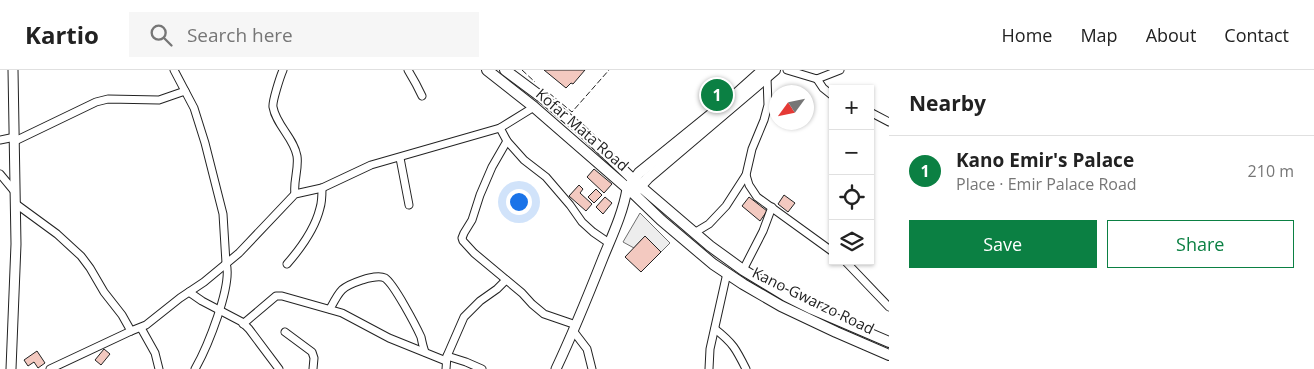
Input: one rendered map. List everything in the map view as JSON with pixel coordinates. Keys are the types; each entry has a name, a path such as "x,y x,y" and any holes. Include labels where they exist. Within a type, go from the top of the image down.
{"main road":[{"name":"Kofar Mata Road","path":"487,70 634,187"},
{"name":"Kofar Mata Road","path":"506,70 580,129 634,187"},
{"path":"634,187 648,178 764,73 775,70"},
{"name":"Kano-Gwarzo Road","path":"634,187 743,270 795,300 889,342"},
{"name":"Kano-Gwarzo Road","path":"634,187 668,226 714,264 743,284 781,306 889,354"}],"street":[{"path":"11,369 16,261 13,70"},
{"path":"174,70 194,108 200,125 223,214 228,270 225,291 219,310 197,368"},
{"path":"283,70 272,106 296,149 298,168 294,187 295,194"},
{"path":"408,70 422,96"},
{"path":"787,70 817,79 840,70"},
{"path":"694,233 709,224 726,206 746,175 752,149 768,106 764,73"},
{"path":"817,79 829,93"},
{"path":"0,140 15,139 96,102 108,99 159,100 185,91"},
{"path":"50,369 131,331 146,326 239,253 295,194 322,188 371,166 500,128 534,107"},
{"path":"874,114 889,122"},
{"path":"500,128 507,141 524,160 546,178 582,222 609,243"},
{"path":"507,141 492,167 472,220 462,238 463,241 474,253 544,314 575,328 588,349 592,369"},
{"path":"400,158 409,205"},
{"path":"0,174 16,192"},
{"path":"746,175 749,185 757,196 829,249"},
{"path":"556,369 575,328 625,203 634,187"},
{"path":"287,264 306,240 315,222 320,208 322,188"},
{"path":"16,204 57,234 81,256 104,292 122,314 131,331"},
{"path":"743,270 763,232 772,208"},
{"path":"848,265 889,307"},
{"path":"709,369 710,349 727,273"},
{"path":"330,309 339,292 349,284 371,277 383,277 389,281 397,292 420,337 425,352"},
{"path":"447,362 464,317 506,280"},
{"path":"189,292 249,329 279,369"},
{"path":"243,324 276,296 279,296 342,313 389,338 447,362 466,362 482,369"},
{"path":"140,328 155,353 159,369"},
{"path":"715,329 736,348 746,369"},
{"path":"285,332 312,352 314,358 313,369"}],"shaded area":[{"path":"640,213 670,243 661,252 645,236 634,248 623,242"}],"building":[{"path":"544,70 585,70 573,84 571,83 566,88"},
{"path":"594,169 612,184 604,193 587,177"},
{"path":"579,185 583,189 580,193 592,204 586,211 569,196"},
{"path":"596,189 602,195 594,203 588,197"},
{"path":"784,195 795,203 788,212 778,204"},
{"path":"605,197 612,203 603,214 596,207"},
{"path":"749,197 767,211 760,221 742,206"},
{"path":"645,236 661,252 641,272 625,257"},
{"path":"104,349 110,354 101,365 95,360"},
{"path":"37,351 45,363 38,368 34,362 28,366 24,360"}],"fence":[{"path":"522,70 535,82"},
{"path":"549,93 572,112 609,70"}],"place":[{"name":"Kano Emir's Palace","path":"717,95"}]}
